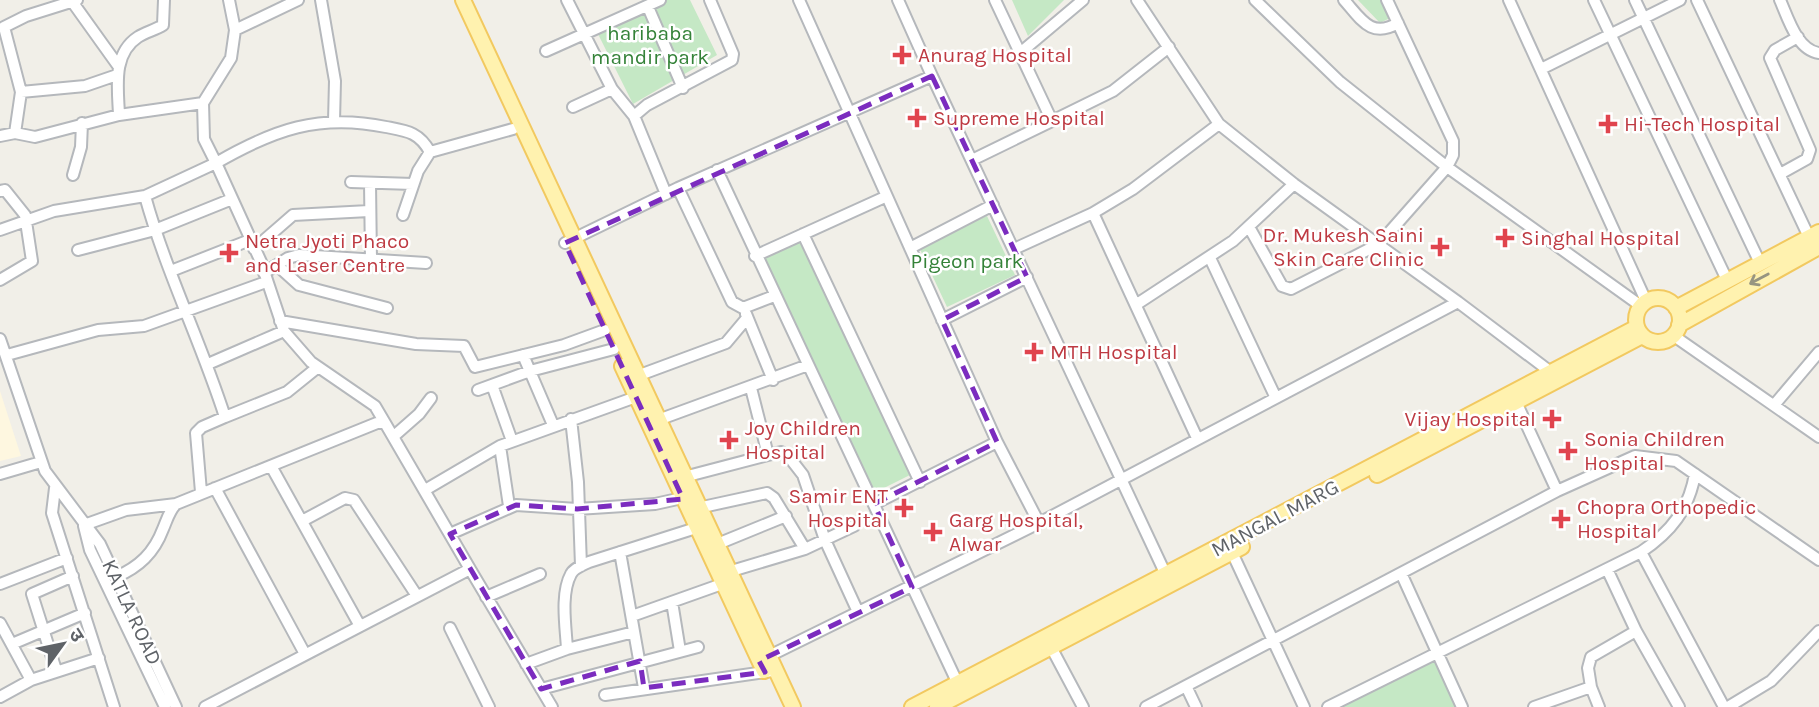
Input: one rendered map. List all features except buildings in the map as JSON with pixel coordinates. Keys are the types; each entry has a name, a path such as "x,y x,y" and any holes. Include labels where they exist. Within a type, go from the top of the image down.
{"main road":[{"path":"452,0 513,129 659,421 715,545 725,578"},
{"path":"463,0 569,241 605,330 696,528 725,578 767,665 793,707"},
{"path":"1676,308 1760,263 1816,239"},
{"path":"1676,308 1662,299 1643,304 1636,318 1640,332 1659,342 1816,239"},
{"path":"1676,308 1676,330"},
{"name":"MANGAL MARG","path":"937,707 1166,575 1230,548 1552,373 1640,332"},
{"name":"MANGAL MARG","path":"912,707 1048,642 1517,404 1640,332"},
{"path":"767,665 782,707"}],"street":[{"path":"119,115 118,71 125,49 135,39 163,25 164,0"},
{"path":"229,0 235,30 228,68 203,103 204,139 252,245 282,326 318,367 374,406 552,707"},
{"path":"235,30 298,0"},
{"path":"321,0 335,81 334,121"},
{"path":"566,0 612,89 634,116 666,194"},
{"path":"546,51 660,0"},
{"path":"634,116 648,105 732,60 733,54 710,0"},
{"path":"799,0 997,442 1039,523"},
{"path":"898,0 1166,575"},
{"path":"995,0 1052,121"},
{"path":"1020,53 1083,0"},
{"path":"1137,0 1219,124 1294,184 1552,373"},
{"path":"1255,0 1323,68 1447,167 1643,304"},
{"path":"1344,0 1372,28 1381,30 1398,23"},
{"path":"1249,228 1286,289 1379,244 1447,167 1453,155 1453,141 1387,0"},
{"path":"1509,0 1643,304"},
{"path":"1594,0 1727,280"},
{"path":"1635,0 1760,263"},
{"path":"1541,69 1680,0"},
{"path":"1697,0 1780,174 1816,239"},
{"path":"1780,0 1806,48 1819,53"},
{"path":"15,133 21,92 4,27 26,16 73,1 118,71"},
{"path":"648,7 683,88"},
{"path":"1780,174 1807,159 1810,150 1770,58 1775,50 1798,37"},
{"path":"972,160 1113,90 1169,47"},
{"path":"21,92 85,86 118,71"},
{"path":"569,241 717,170 932,76"},
{"path":"573,107 612,89"},
{"path":"0,136 15,133 35,137 119,115 203,103"},
{"path":"0,230 54,211 145,196 285,130 315,122 334,121 413,132 424,140 430,152"},
{"path":"73,175 81,147 82,123"},
{"path":"1014,249 1093,213 1145,181 1219,124"},
{"path":"403,215 413,184 430,152 513,129"},
{"path":"717,170 755,256 958,684"},
{"path":"351,182 413,184"},
{"path":"370,183 371,260"},
{"path":"1136,304 1210,258 1249,228 1294,184"},
{"path":"678,188 726,292 732,302 745,313 773,380"},
{"path":"0,191 5,190 26,219 32,261 0,280"},
{"path":"145,196 184,312 208,364 225,417"},
{"path":"755,256 886,197"},
{"path":"78,250 155,230 232,199"},
{"path":"910,248 993,205"},
{"path":"171,271 252,245 293,215 369,211"},
{"path":"1093,213 1197,438"},
{"path":"803,234 920,482"},
{"path":"7,355 98,330 144,326 265,278 288,258 299,255 426,263"},
{"path":"1210,258 1275,396"},
{"path":"279,267 299,285 387,308"},
{"path":"943,320 1027,277"},
{"path":"637,376 726,343 745,313 774,296"},
{"path":"606,695 767,665 858,612 1039,523 1275,396 1458,302"},
{"path":"208,364 282,326 416,344 464,346 475,367 564,345 605,330"},
{"path":"1676,330 1819,437"},
{"name":"KATLA ROAD","path":"0,339 41,462 55,488 100,544 116,577 118,596 165,707"},
{"path":"478,390 530,371 614,349"},
{"path":"1775,404 1819,352"},
{"path":"523,355 553,425"},
{"path":"659,421 808,365"},
{"path":"201,492 196,433 202,427 287,392 318,367"},
{"path":"492,385 512,441"},
{"path":"751,387 768,455"},
{"path":"425,490 500,446 636,397"},
{"path":"394,436 419,414 431,398"},
{"path":"1517,404 1557,491"},
{"path":"571,419 577,466 581,566"},
{"path":"84,523 126,510 176,504 377,423 385,423"},
{"path":"874,504 997,442"},
{"path":"500,446 509,506"},
{"path":"684,477 780,452 789,457 803,475 825,540 858,612"},
{"path":"1146,707 1557,491 1635,456 1675,461 1819,560"},
{"path":"0,474 41,462"},
{"path":"271,466 360,626"},
{"path":"1328,707 1641,552 1668,531 1679,517 1691,498 1695,474"},
{"path":"55,488 52,513 114,707"},
{"path":"215,488 305,654"},
{"path":"698,508 767,493 786,516 805,549"},
{"path":"302,521 345,498 354,500 417,596"},
{"path":"450,534 509,506 526,504 577,509 643,506 682,498"},
{"path":"116,577 137,566 151,552 170,510 176,504"},
{"path":"715,545 786,516"},
{"name":"KATLA ROAD","path":"84,523 90,550 118,596 176,707"},
{"path":"632,616 805,549 854,526"},
{"path":"568,649 568,586 571,574 581,566 696,528"},
{"path":"1230,548 1304,707"},
{"path":"620,552 644,688"},
{"path":"1641,552 1726,707 1771,681 1819,631"},
{"path":"0,584 67,558"},
{"path":"205,707 470,569"},
{"path":"1607,569 1636,631 1679,707"},
{"path":"1401,573 1462,707"},
{"path":"486,597 540,574"},
{"path":"56,670 32,594 73,576"},
{"path":"672,602 680,651"},
{"path":"12,644 85,613"},
{"path":"0,623 32,680"},
{"path":"450,628 489,707"},
{"path":"1599,707 1591,688 1588,668 1591,657 1636,631"},
{"path":"526,664 568,649 634,632"},
{"path":"1048,642 1083,707"},
{"path":"541,689 698,647"},
{"path":"0,697 56,670 99,658"},
{"path":"1186,686 1196,707"},
{"path":"1534,707 1591,688"}],"highlighted area":[{"path":"932,76 1027,277 942,320 997,442 874,504 912,587 759,661 765,672 644,688 640,661 541,689 450,534 516,505 577,509 683,499 565,243"}],"shaded area":[{"path":"0,391 21,456 0,461"}],"green space":[{"name":"haribaba mandir park","path":"647,0 690,0 717,55 633,104 594,26"},
{"path":"1012,0 1064,0 1028,36"},
{"path":"1358,0 1381,0 1390,18 1380,23"},
{"name":"Pigeon park","path":"987,216 1015,275 947,307 919,247"},
{"path":"800,237 910,475 874,493 762,254"},
{"path":"1436,658 1457,707 1341,707"}],"place":[{"name":"Anurag Hospital","path":"902,55"},
{"name":"Supreme Hospital","path":"917,118"},
{"name":"Hi-Tech Hospital","path":"1608,124"},
{"name":"Singhal Hospital","path":"1505,238"},
{"name":"Dr. Mukesh Saini Skin Care Clinic","path":"1440,247"},
{"name":"Netra Jyoti Phaco and Laser Centre","path":"229,253"},
{"name":"MTH Hospital","path":"1034,352"},
{"name":"Vijay Hospital","path":"1552,419"},
{"name":"Joy Children Hospital","path":"729,440"},
{"name":"Sonia Children Hospital","path":"1568,451"},
{"name":"Samir ENT Hospital","path":"904,508"},
{"name":"Chopra Orthopedic Hospital","path":"1561,519"},
{"name":"Garg Hospital, Alwar","path":"933,532"}]}
